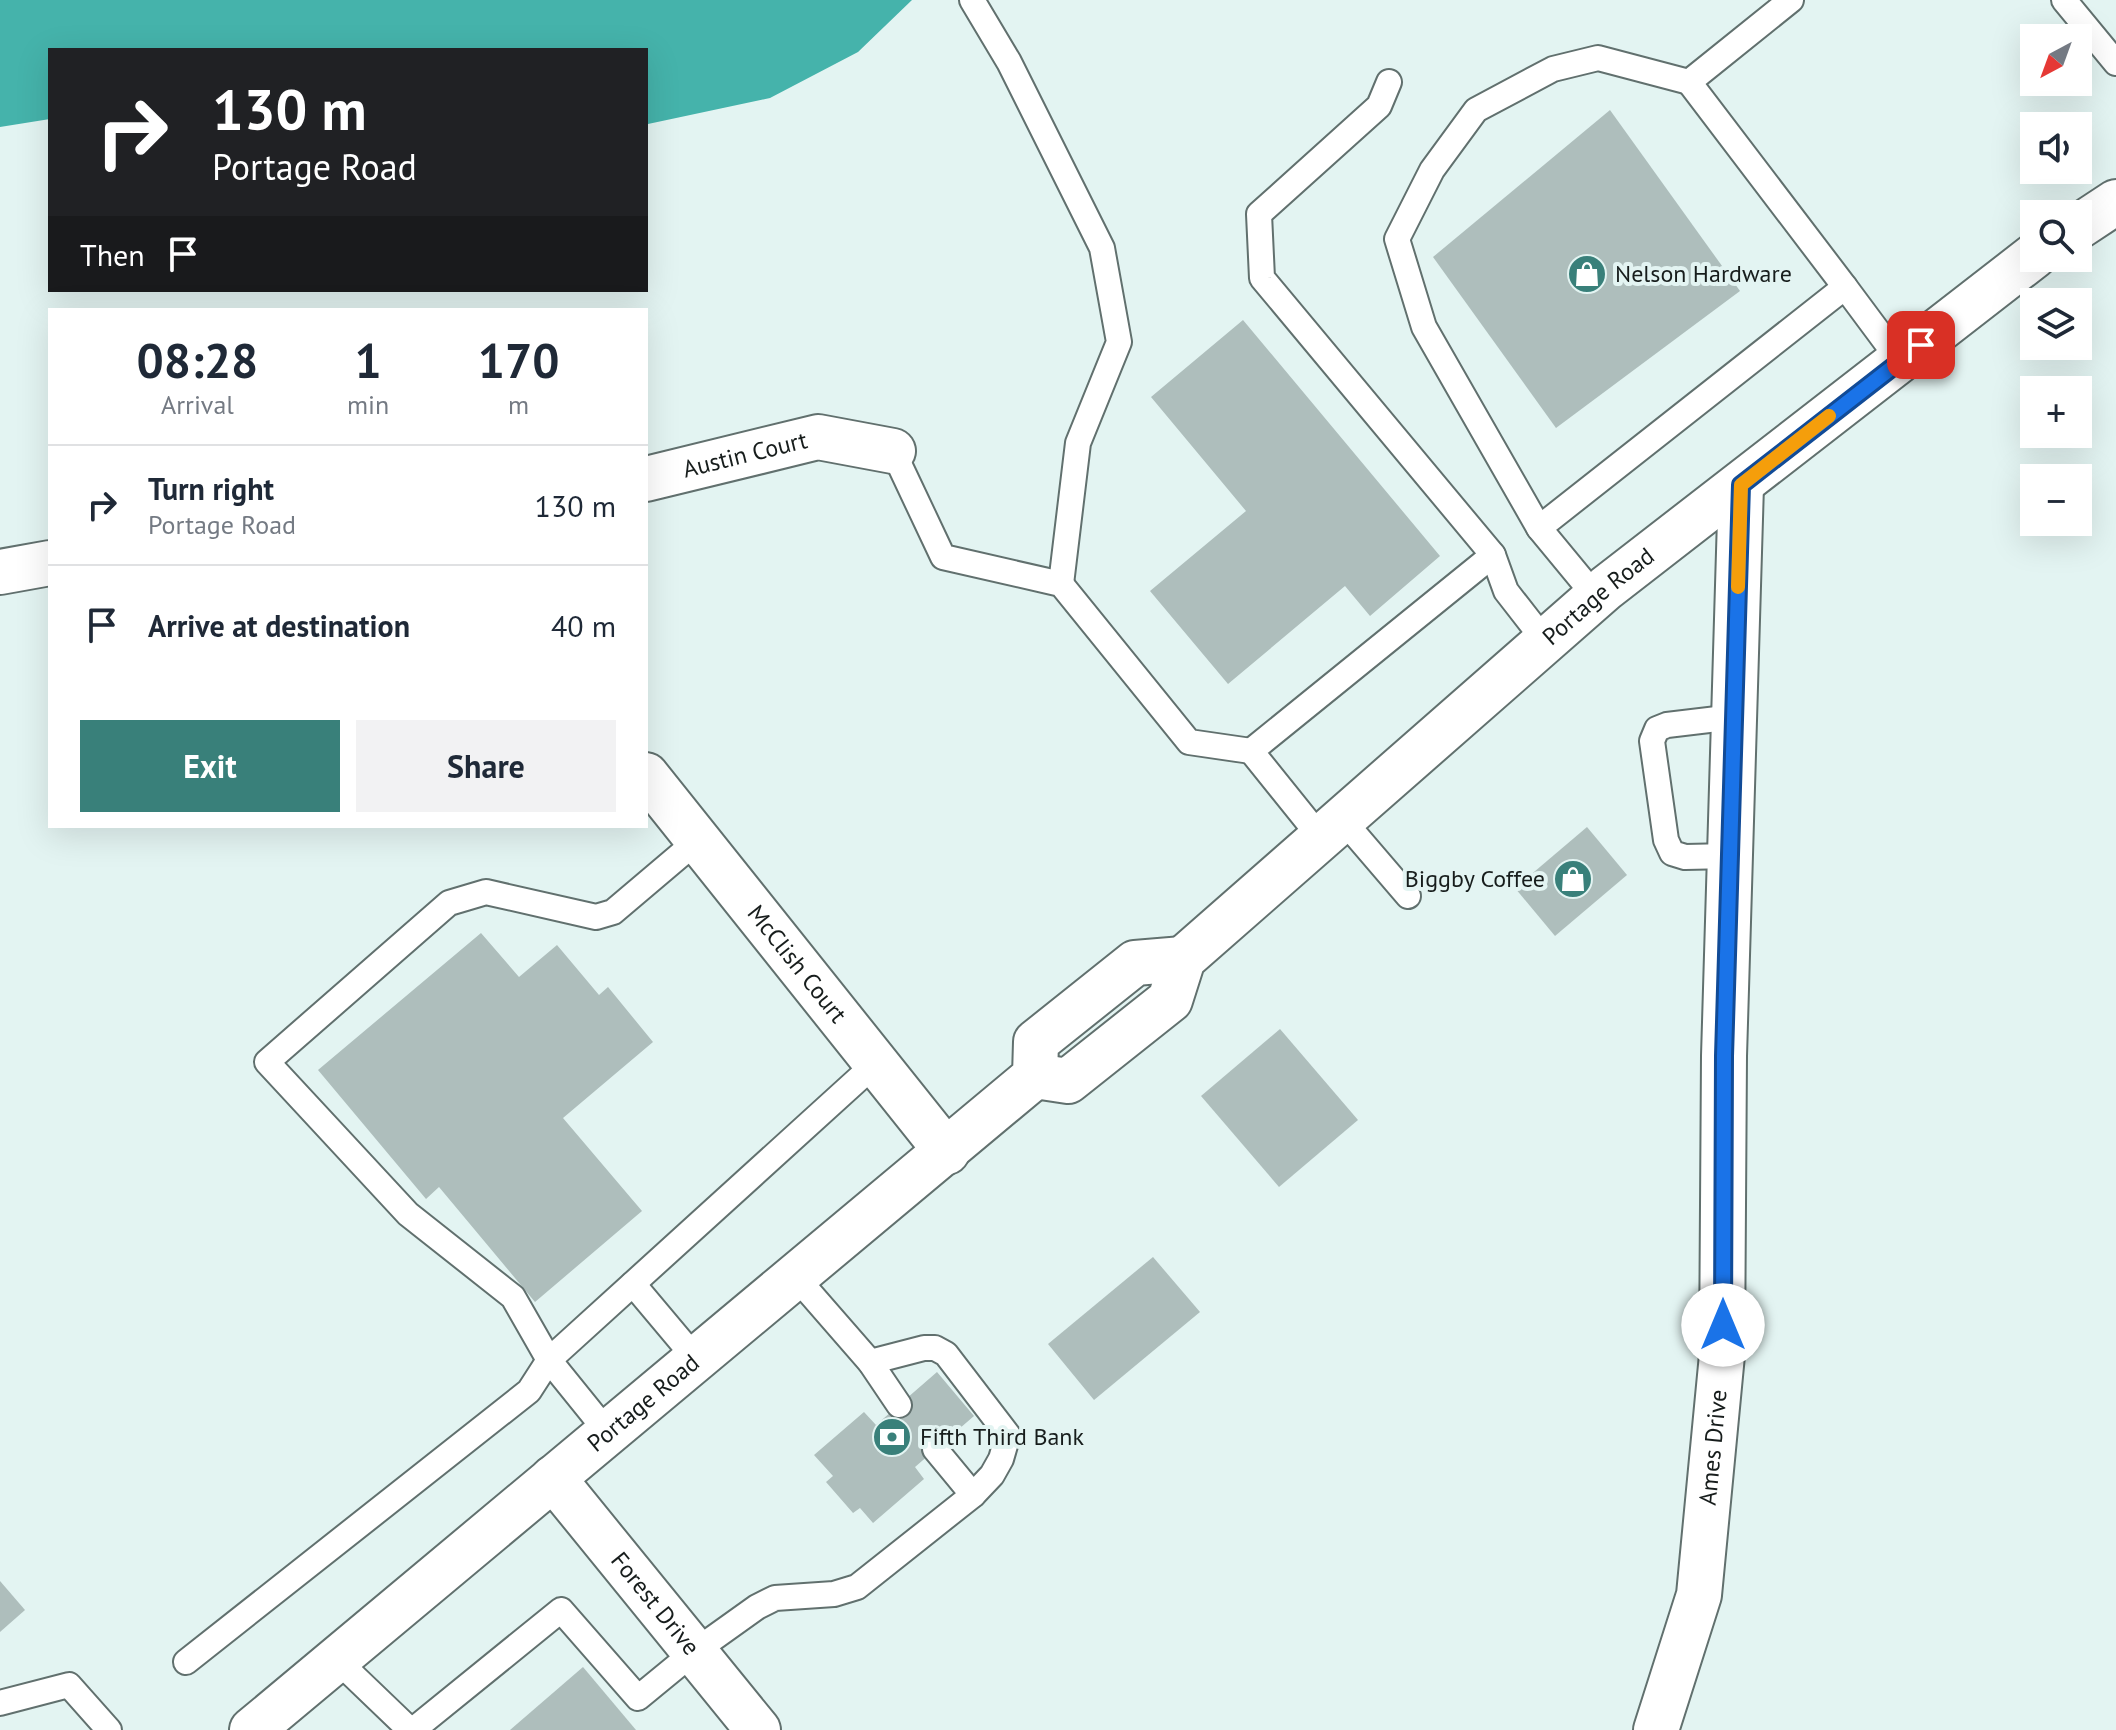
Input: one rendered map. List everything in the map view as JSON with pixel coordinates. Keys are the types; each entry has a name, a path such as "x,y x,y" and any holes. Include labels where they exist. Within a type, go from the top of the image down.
{"street":[{"path":"2092,218 2116,202"},
{"name":"Portage Road","path":"265,1726 336,1659 1035,1076 1036,1042 1135,963 1183,959 1596,597 2020,267"},
{"name":"Austin Court","path":"648,479 818,437 893,451"},
{"name":"Ames Drive","path":"1656,1730 1699,1595 1722,1355 1724,1056 1741,485"},
{"path":"0,572 48,563"},
{"name":"McClish Court","path":"648,778 947,1152"},
{"name":"Forest Drive","path":"553,1478 758,1730"}],"lane":[{"path":"972,0 1009,62 1102,248 1119,342 1078,443 1061,584"},
{"path":"1689,82 1791,0"},
{"path":"2064,0 2116,63"},
{"path":"1596,597 1539,528 1424,327 1397,239 1432,170 1476,110 1553,69 1598,58 1689,82 1900,361"},
{"path":"1389,82 1379,106 1259,214 1262,278 1493,555 1506,591 1545,641"},
{"path":"1539,528 1845,287"},
{"path":"893,451 943,557 1061,584 1189,742 1251,751 1408,896"},
{"path":"1251,751 1493,555"},
{"path":"1730,856 1685,857 1672,853 1666,840 1652,741 1657,729 1667,725 1734,717"},
{"path":"608,1433 549,1360 513,1297 408,1214 267,1062 449,903 486,892 596,917 613,912 698,840"},
{"path":"186,1662 529,1391 549,1360 876,1063"},
{"path":"796,1277 870,1362 899,1405"},
{"path":"633,1284 696,1359"},
{"path":"336,1659 411,1730 561,1610 638,1698 694,1652 757,1607 775,1598 798,1594 834,1594 857,1587 973,1495 992,1475 1001,1459 1008,1435 946,1354 935,1348 870,1362"},
{"path":"935,1449 973,1495"},
{"path":"0,1703 69,1685 109,1730"}],"water":[{"path":"0,0 912,0 858,52 770,98 648,124 648,48 48,48 48,119 0,127"}],"building":[{"name":"Nelson Hardware","path":"1610,110 1740,291 1556,428 1433,257"},
{"path":"1243,320 1440,556 1370,616 1345,586 1228,684 1150,591 1246,511 1151,397"},
{"path":"1587,827 1627,875 1555,936 1515,888"},
{"path":"481,933 519,977 557,945 599,995 608,987 653,1042 563,1118 642,1211 535,1302 439,1187 426,1199 318,1070"},
{"path":"1280,1029 1358,1120 1279,1187 1201,1096"},
{"path":"1153,1257 1200,1312 1094,1400 1048,1344"},
{"name":"Fifth Third Bank","path":"937,1372 974,1416 915,1467 924,1479 873,1523 860,1508 853,1513 826,1482 833,1476 814,1455 864,1412 876,1425"},
{"path":"0,1581 25,1610 0,1632"},
{"path":"583,1667 636,1730 510,1730"}],"slow traffic":[{"path":"1738,587 1741,485 1829,416"}],"place":[{"name":"Nelson Hardware","path":"1587,274"},
{"name":"Biggby Coffee","path":"1573,879"},
{"name":"Fifth Third Bank","path":"892,1437"}],"route":[{"path":"1723,1325 1724,1056 1741,485 1921,345"}]}
